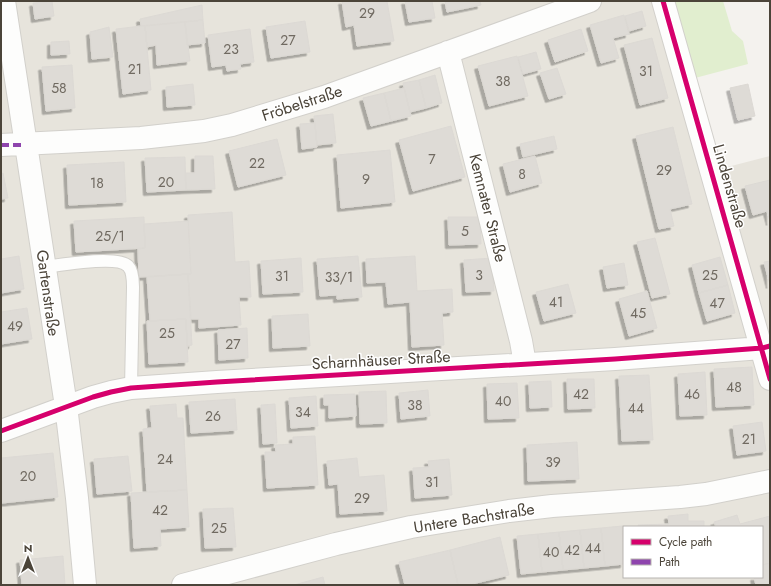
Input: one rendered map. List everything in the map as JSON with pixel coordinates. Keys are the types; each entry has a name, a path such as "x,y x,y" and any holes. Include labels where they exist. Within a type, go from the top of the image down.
{"street":[{"name":"Gartenstraße","path":"4,1 66,406 77,498 85,585"},
{"name":"Fröbelstraße","path":"1,145 100,141 174,135 232,125 324,97 590,1"},
{"name":"Lindenstraße","path":"663,1 766,347 770,379"},
{"name":"Kemnater Straße","path":"448,52 521,341 525,364"},
{"name":"Scharnhäuser Straße","path":"1,431 66,406 111,392 131,388 683,355 766,347"},
{"name":"Untere Bachstraße","path":"183,585 343,543 411,527 509,511 552,506 706,494 770,481"}],"lane":[{"path":"45,267 102,261 119,262 128,266 132,274 134,287 131,388"}],"shaded area":[{"path":"1,1 663,1 712,171 770,156 770,585 1,585"}],"green space":[{"path":"675,1 723,1 732,31 743,41 748,64 695,78"}],"building":[{"path":"52,1 54,16 35,19 33,3"},
{"path":"342,1 387,1 394,41 357,46 354,25 346,27"},
{"path":"405,1 432,1 435,18 409,22"},
{"path":"445,1 480,1 481,5 447,12"},
{"path":"202,5 203,20 141,26 140,19"},
{"path":"642,11 646,26 629,31 625,16"},
{"path":"624,15 629,34 613,38 619,58 601,63 590,25"},
{"path":"203,20 205,43 187,45 185,22"},
{"path":"305,21 310,52 271,58 266,27"},
{"path":"185,22 190,61 157,65 156,45 147,47 145,26"},
{"path":"145,26 151,90 123,94 116,29"},
{"path":"109,27 113,57 92,59 90,32"},
{"path":"250,29 254,62 240,64 241,69 227,71 226,65 212,67 208,35"},
{"path":"581,29 588,51 555,62 548,40"},
{"path":"652,38 668,98 640,105 624,45"},
{"path":"69,41 70,54 51,55 51,42"},
{"path":"536,52 541,69 523,74 518,57"},
{"path":"517,56 528,96 489,106 478,66"},
{"path":"72,65 75,108 46,111 42,67"},
{"path":"557,68 566,94 549,99 540,73"},
{"path":"435,75 442,103 426,108 419,80"},
{"path":"419,80 426,108 410,112 403,83"},
{"path":"193,84 195,105 167,107 166,87"},
{"path":"748,84 755,116 738,120 730,88"},
{"path":"404,88 411,116 391,121 384,93"},
{"path":"384,93 391,121 371,126 363,98"},
{"path":"333,114 336,143 317,145 314,116"},
{"path":"315,123 317,147 302,149 300,124"},
{"path":"451,126 465,177 413,191 399,140"},
{"path":"673,127 692,204 670,209 674,226 659,229 636,136"},
{"path":"554,136 557,149 523,157 520,144"},
{"path":"277,139 286,175 238,187 229,151"},
{"path":"390,150 395,202 341,208 337,155"},
{"path":"195,156 213,156 215,189 186,190 185,173 195,173"},
{"path":"535,156 542,183 510,192 503,164"},
{"path":"185,157 186,190 147,192 145,158"},
{"path":"124,162 126,202 69,205 67,165"},
{"path":"3,173 8,198 1,199 1,174"},
{"path":"770,180 770,222 767,211 753,215 745,186"},
{"path":"232,212 235,262 249,261 251,297 239,297 241,325 199,328 199,319 191,319 188,274 191,274 188,215"},
{"path":"144,217 145,248 76,252 74,221"},
{"path":"448,217 480,217 481,244 449,245"},
{"path":"188,221 191,274 139,277 138,249 145,248 144,224"},
{"path":"655,238 670,294 652,298 637,242"},
{"path":"19,256 24,289 1,293 1,259"},
{"path":"358,256 362,297 337,299 337,295 320,296 317,259"},
{"path":"415,256 417,291 452,289 453,312 442,313 444,345 412,347 410,302 388,304 386,282 367,283 366,259"},
{"path":"720,257 728,285 699,293 692,265"},
{"path":"301,258 303,292 263,294 261,261"},
{"path":"492,258 494,291 466,292 464,260"},
{"path":"770,261 770,285 764,262"},
{"path":"624,263 628,285 607,288 603,267"},
{"path":"188,274 192,345 187,346 186,319 150,321 147,277"},
{"path":"568,284 576,313 544,321 536,292"},
{"path":"728,285 735,313 707,321 699,293"},
{"path":"647,291 657,328 629,336 619,299"},
{"path":"27,308 32,339 1,344 1,312"},
{"path":"308,314 310,346 273,348 272,316"},
{"path":"186,319 188,362 149,364 147,321"},
{"path":"247,328 248,358 219,360 218,330"},
{"path":"752,367 754,405 716,407 714,369"},
{"path":"705,372 707,415 680,416 678,374"},
{"path":"649,375 653,440 622,441 619,376"},
{"path":"567,379 594,379 595,408 568,409"},
{"path":"551,381 552,407 530,408 529,382"},
{"path":"517,383 519,418 488,419 487,384"},
{"path":"428,390 430,416 401,419 399,393"},
{"path":"386,391 387,423 360,424 359,392"},
{"path":"355,394 356,416 329,418 329,405 324,405 324,395"},
{"path":"316,396 318,426 291,428 289,398"},
{"path":"235,399 237,430 191,433 189,402"},
{"path":"176,404 177,418 183,418 187,490 147,492 143,429 152,428 150,406"},
{"path":"275,404 277,443 263,444 261,405"},
{"path":"762,422 766,451 737,455 733,426"},
{"path":"315,436 318,485 267,488 265,452 276,452 275,445 293,444 293,437"},
{"path":"577,442 579,479 528,481 527,445"},
{"path":"53,453 58,497 2,503 1,458"},
{"path":"128,456 132,491 97,494 94,459"},
{"path":"357,458 359,477 384,475 387,511 340,514 338,484 329,485 327,461"},
{"path":"449,459 452,495 415,498 413,468 429,467 428,461"},
{"path":"187,490 189,527 160,529 161,546 134,548 131,493"},
{"path":"233,508 236,547 205,548 203,509"},
{"path":"688,514 688,521 704,521 704,526 638,525 669,524 668,516"},
{"path":"737,515 740,524 770,516 770,563 763,565 763,526 716,526 714,522"},
{"path":"622,526 623,564 605,566 601,528"},
{"path":"601,528 605,566 584,568 580,530"},
{"path":"580,530 584,568 563,570 559,532"},
{"path":"559,532 563,570 542,572 538,534"},
{"path":"538,534 542,572 521,574 517,536"},
{"path":"500,537 509,575 468,585 458,585 450,550"},
{"path":"450,550 458,585 405,585 399,562"},
{"path":"63,556 65,585 22,585 20,560"},
{"path":"770,563 770,585 756,585 754,578 763,578 763,565"},
{"path":"323,577 325,585 294,585"}],"marked path":[{"path":"1,145 25,145"}],"cycle path":[{"path":"663,1 770,379"},
{"path":"1,431 93,397 131,388 615,359 762,348 770,346"}]}
